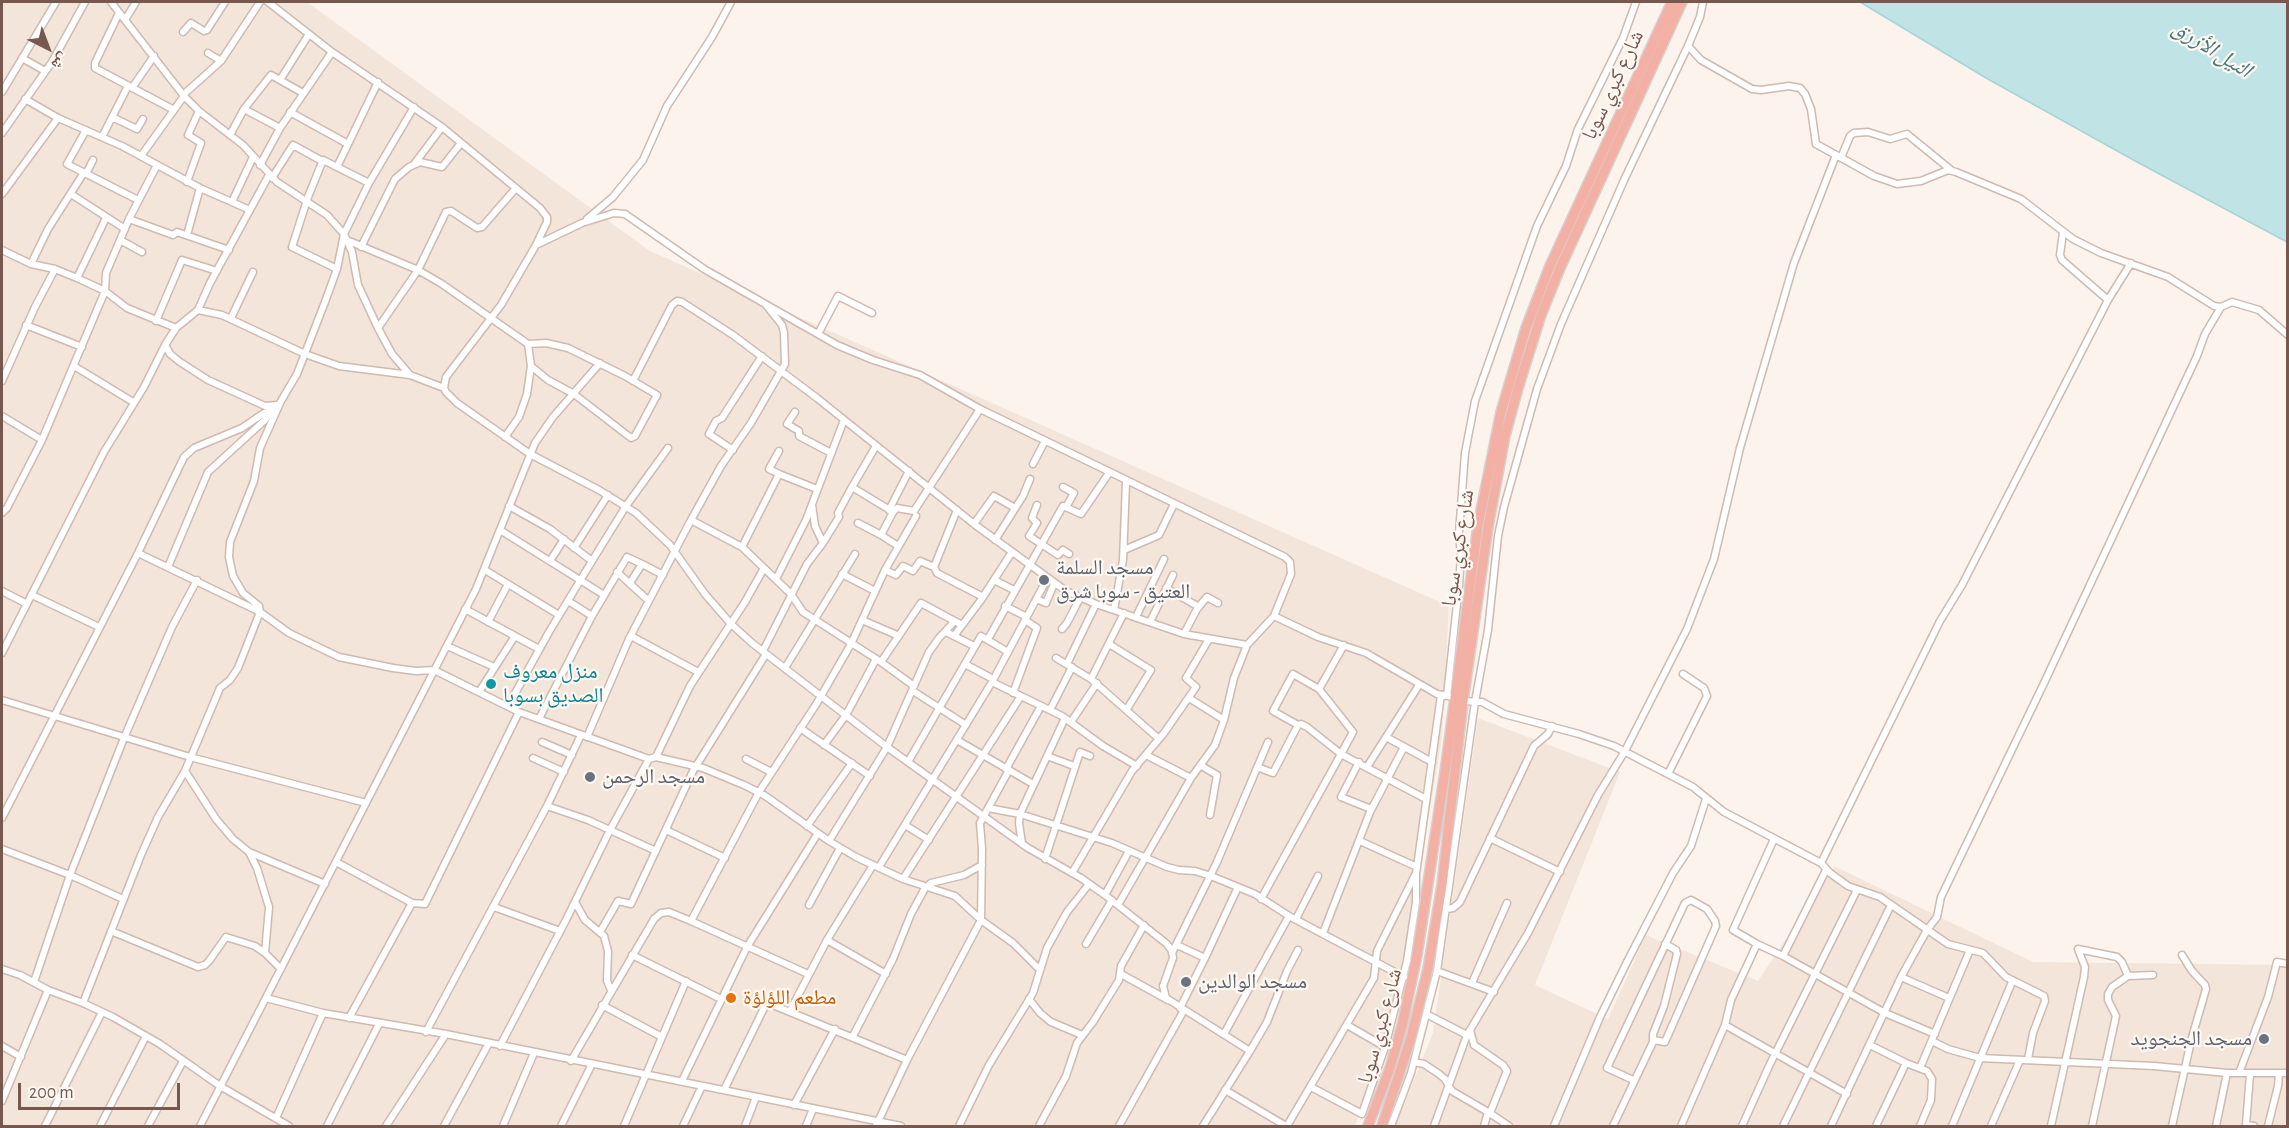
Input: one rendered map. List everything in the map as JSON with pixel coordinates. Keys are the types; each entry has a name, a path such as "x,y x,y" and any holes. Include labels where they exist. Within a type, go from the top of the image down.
{"highway":[{"name":"شارع كبري سوبا","path":"1368,1126 1396,1048 1416,955 1451,697 1488,471 1501,412 1526,328 1564,234 1672,2"},
{"name":"شارع كبري سوبا","path":"1382,1126 1422,997 1438,909 1451,697 1505,436 1530,349 1572,239 1682,2"},
{"path":"1396,1048 1407,1051"}],"street":[{"path":"2,92 5,77 22,58 56,2"},
{"path":"2,133 54,58 85,2"},
{"path":"111,2 199,111 230,135 271,176 327,215 344,234 348,241 358,285 378,328 392,354 410,375"},
{"path":"125,20 136,2"},
{"path":"183,32 191,23 204,31 207,30 225,2"},
{"path":"141,156 184,95 221,61 260,2"},
{"path":"268,2 332,52 442,128 540,208 547,217 547,222 536,245 492,319 453,366 446,377 444,388"},
{"path":"582,223 614,196 643,160 667,106 712,37 731,2"},
{"path":"1311,1087 1362,1114 1385,1047 1404,977 1416,902 1417,871 1432,762 1451,697 1461,556 1459,524 1465,453 1475,401 1538,226 1566,166 1578,129 1623,38 1636,2"},
{"path":"1391,1126 1416,1062 1430,1016 1475,702 1488,630 1501,520 1537,389 1561,324 1616,198 1701,17 1703,2"},
{"path":"119,13 94,66 174,110"},
{"path":"280,80 309,34"},
{"path":"1688,46 1701,60 1752,89 1789,86 1800,88 1811,109 1816,144 1874,176 1898,184 1921,181 1951,170"},
{"path":"260,165 290,112 332,52"},
{"path":"208,53 221,61"},
{"path":"102,137 130,87 154,56"},
{"path":"22,58 45,71"},
{"path":"230,135 244,109 271,75 303,93"},
{"path":"337,167 378,82"},
{"path":"25,99 58,118 141,156 187,182 250,210"},
{"path":"83,1003 158,817 185,771 220,688 237,668 260,612 259,606 243,593 233,576 228,550 254,481 260,448 281,401 292,385 337,269 344,234 369,183 414,107"},
{"path":"244,109 280,128"},
{"path":"187,182 201,143 188,135 199,111"},
{"path":"290,112 348,144"},
{"path":"112,117 137,129 143,119"},
{"path":"2,194 58,118"},
{"path":"361,247 393,181 416,163 442,128"},
{"path":"86,130 66,164 138,201"},
{"path":"1434,1126 1468,1033 1494,992 1560,872 1600,790 1625,751 1684,636 1714,559 1740,448 1803,237 1850,136 1854,133 1868,132 1890,139 1907,134 1951,170 2021,199 2062,232 2101,253 2174,280 2211,304 2221,307"},
{"path":"416,163 424,162 441,167 461,143"},
{"path":"2,653 104,452 144,387 165,345 176,328 198,310 250,210 293,145 369,183"},
{"path":"232,202 253,156"},
{"path":"31,264 48,229 93,160"},
{"path":"322,161 292,248 337,269"},
{"path":"2,513 7,508 42,440 105,291 106,273 129,219 157,165"},
{"path":"186,235 200,188"},
{"path":"378,328 418,270 447,211 477,228 482,228 516,188"},
{"path":"71,194 125,229"},
{"path":"536,245 582,223 614,213 625,214 704,269 837,345 873,360 920,375 980,409 1288,559 1291,574 1274,616 1247,645 1231,686 1224,720 1212,750 1191,778 1144,858 1086,944"},
{"path":"77,278 106,218"},
{"path":"129,219 174,236 177,232 229,250"},
{"path":"2062,232 2060,255 2062,260 2108,300"},
{"path":"120,240 142,252"},
{"path":"348,241 418,270 455,292 528,344 558,345 600,363 657,395 635,436 631,438 574,394 548,380 531,366"},
{"path":"2,250 31,264 55,269 77,278 105,291 127,308 176,328"},
{"path":"156,321 182,260 217,272"},
{"path":"1821,863 1944,612 1962,585 2108,300 2131,263"},
{"path":"2,381 26,325 55,269"},
{"path":"231,318 253,272"},
{"path":"818,334 838,296 872,313"},
{"path":"426,1032 548,806 691,520 781,371 786,358 782,325 760,300"},
{"path":"633,381 672,305 677,301 682,302 762,356 1054,584 1080,598 1184,634 1247,645"},
{"path":"1831,1126 1901,977 1927,930 1937,917 1941,897 2045,681 2170,409 2197,356 2205,334 2221,307 2232,302 2259,310 2288,335"},
{"path":"198,310 206,310 231,318 305,354 356,370 410,375 444,388 453,399 530,454 626,506 654,529 675,551 694,580 731,624 764,653 822,695 887,747 1022,844 1106,895 1167,944 1172,953 1172,963 1162,986 1163,993 1168,1000"},
{"path":"26,325 82,347"},
{"path":"505,436 524,405 531,366 528,344"},
{"path":"165,345 170,354 208,380 273,408"},
{"path":"733,450 709,434 716,420 722,418 762,356"},
{"path":"200,1126 447,646 484,570 530,454 553,417 600,363"},
{"path":"74,366 133,402"},
{"path":"2,818 138,553 184,457 194,448 230,435 281,401"},
{"path":"168,567 208,472 265,420 273,408"},
{"path":"891,511 897,508 913,512 980,409"},
{"path":"795,412 788,425 799,431 799,436 831,453"},
{"path":"2,416 42,440"},
{"path":"776,579 812,504 844,420"},
{"path":"1033,464 1045,441"},
{"path":"600,932 618,901 631,904 696,766 764,653 791,594 812,556 839,517 838,513 876,446"},
{"path":"508,706 580,580 626,506 668,448"},
{"path":"779,451 769,469 817,489"},
{"path":"881,535 909,471"},
{"path":"1066,507 1081,514 1109,473"},
{"path":"742,547 779,474"},
{"path":"996,540 1030,479"},
{"path":"1114,610 1124,550 1126,482"},
{"path":"852,487 891,511"},
{"path":"988,639 1028,565 1074,493 1064,487"},
{"path":"574,548 608,495"},
{"path":"975,524 994,496 1015,508"},
{"path":"812,504 816,526 823,543"},
{"path":"1124,550 1159,535 1174,504"},
{"path":"1037,505 1032,518 1037,523 1029,536 1058,555 1064,550 1069,554"},
{"path":"509,506 564,539 592,561"},
{"path":"934,567 957,510"},
{"path":"691,921 759,792 822,695 851,644 885,570 916,516"},
{"path":"691,520 742,547 791,594 802,612 879,660 939,708 966,725"},
{"path":"858,523 898,546"},
{"path":"500,530 604,595"},
{"path":"550,561 564,539"},
{"path":"954,636 984,597 1012,552"},
{"path":"138,553 260,612 294,636 339,657 416,671 434,669 519,712 584,736 653,758 716,772 759,792 840,848 903,879 925,888 956,896 981,920 1013,943 1039,969"},
{"path":"785,668 855,554"},
{"path":"539,719 592,616 627,556 663,575"},
{"path":"1136,617 1164,559"},
{"path":"885,570 896,575 903,566 913,571 920,561 984,597"},
{"path":"630,584 642,564"},
{"path":"500,1046 610,830 653,758 698,672 731,624 764,568"},
{"path":"484,570 559,615"},
{"path":"617,572 649,601"},
{"path":"842,574 875,591"},
{"path":"1150,622 1173,575"},
{"path":"789,1011 827,940 905,825 966,725 1047,579"},
{"path":"34,982 70,875 124,738 172,627 196,580"},
{"path":"994,580 1014,590"},
{"path":"488,622 508,584"},
{"path":"1036,599 1046,603 1054,584"},
{"path":"1166,588 1199,607"},
{"path":"2,591 27,604"},
{"path":"32,595 99,627"},
{"path":"1184,634 1208,596 1218,603"},
{"path":"1062,629 1080,598"},
{"path":"1144,600 1158,605"},
{"path":"568,601 592,616"},
{"path":"824,745 846,715 879,660 899,636 921,603 962,626"},
{"path":"1050,710 1096,604"},
{"path":"1005,606 1026,618 1037,628 1013,693"},
{"path":"465,609 539,649"},
{"path":"1022,844 1020,814 1033,784 1068,720 1094,681 1124,613"},
{"path":"1274,616 1318,637 1366,653 1419,685 1451,697 1482,702 1507,714 1610,744 1625,751 1693,787 1724,812 1821,863 1839,881 1857,890 1874,894 1948,944 1983,953 1999,972 2012,982 2040,993 2045,999 2033,1033 2028,1059"},
{"path":"862,620 899,636"},
{"path":"829,841 887,747 929,652 954,622"},
{"path":"946,632 974,646"},
{"path":"479,692 514,636"},
{"path":"631,636 698,672"},
{"path":"909,762 981,636 1008,652"},
{"path":"1072,873 1137,766 1160,739 1189,698 1196,686 1186,678 1209,639"},
{"path":"1109,644 1151,670 1127,709"},
{"path":"1319,688 1344,645"},
{"path":"447,646 494,667"},
{"path":"1056,658 1094,681 1160,739"},
{"path":"965,664 1013,693 1068,720 1103,746 1137,766"},
{"path":"1668,774 1707,693 1704,688 1683,674"},
{"path":"1262,899 1341,754 1353,732 1319,688 1292,675 1273,710 1298,725 1307,727 1341,754 1426,799"},
{"path":"1367,767 1419,685"},
{"path":"903,879 1021,696"},
{"path":"1189,698 1224,720"},
{"path":"2,700 190,757 366,803"},
{"path":"877,1125 907,1059 981,920 980,826 1041,706"},
{"path":"336,862 412,903 425,904 519,712"},
{"path":"1257,768 1273,773 1298,725"},
{"path":"1447,909 1454,908 1460,902 1534,746 1548,734 1552,726"},
{"path":"800,728 870,776"},
{"path":"1386,737 1432,762"},
{"path":"957,740 1033,784"},
{"path":"542,742 572,756"},
{"path":"1172,953 1211,876 1268,742"},
{"path":"1323,933 1371,809 1404,747"},
{"path":"1046,859 1058,826 1074,766 1081,752 1090,756"},
{"path":"1146,755 1191,778"},
{"path":"1047,756 1074,766"},
{"path":"533,758 564,772"},
{"path":"746,759 771,772"},
{"path":"1359,762 1341,797 1371,809"},
{"path":"807,826 852,763"},
{"path":"1200,765 1217,775 1210,815"},
{"path":"185,771 216,819 233,839 249,852 325,884"},
{"path":"1554,1126 1607,1002 1655,906 1691,846 1706,799"},
{"path":"548,806 656,851"},
{"path":"988,808 1020,814 1094,838 1179,870 1195,871 1211,876 1262,899 1289,916 1404,977"},
{"path":"905,825 929,840"},
{"path":"666,830 725,858"},
{"path":"682,1081 747,947 818,833"},
{"path":"1490,838 1560,872"},
{"path":"1774,839 1733,930 1885,1013 1934,1037 1954,1051 1980,1058 2028,1059 2227,1073 2288,1073"},
{"path":"1360,841 1417,871"},
{"path":"808,905 840,848"},
{"path":"2,849 70,875 123,899"},
{"path":"1106,895 1129,851"},
{"path":"249,852 270,907 265,952"},
{"path":"853,1036 885,975 911,914 925,888 931,883 964,875 982,865"},
{"path":"1784,956 1826,870"},
{"path":"1225,1090 1286,1126 1374,978 1374,961 1381,943 1417,871"},
{"path":"1296,919 1318,876"},
{"path":"959,1126 989,1065 1029,999 1047,948 1067,912 1089,884"},
{"path":"1119,1126 1182,1009 1238,887"},
{"path":"1751,1126 1743,1125 1857,890"},
{"path":"1633,1080 1607,1068 1688,900 1701,904 1711,914 1716,923 1715,928 1665,1042 1653,1040"},
{"path":"575,902 585,920 600,932 608,951 607,981 611,990"},
{"path":"349,1018 412,903"},
{"path":"1472,983 1507,903"},
{"path":"1783,1126 1891,905"},
{"path":"494,907 560,931"},
{"path":"571,1061 652,921 659,915 671,913 808,974"},
{"path":"1224,1034 1289,916"},
{"path":"1039,1126 1066,1076 1075,1047 1093,1022 1121,974 1121,966 1144,925"},
{"path":"111,931 198,967 209,961 226,937 255,946 265,952 281,969"},
{"path":"827,940 885,975"},
{"path":"1613,1126 1653,1040 1653,1034 1664,1006 1677,955 1676,950 1665,944"},
{"path":"1681,1126 1725,1025 1731,1000 1757,944"},
{"path":"1177,945 1205,958"},
{"path":"1203,1126 1267,1022 1298,950"},
{"path":"1920,1068 1970,950"},
{"path":"2050,1126 2085,969 2078,950 2117,957 2122,962 2128,976"},
{"path":"632,955 721,999"},
{"path":"2172,1126 2206,986 2182,955"},
{"path":"2240,1073 2265,1006 2277,962 2288,964"},
{"path":"2,970 102,1012 146,1036 220,1086 278,1122 289,1126"},
{"path":"1438,971 1494,992"},
{"path":"1416,1062 1438,971"},
{"path":"1121,974 1250,1051"},
{"path":"2092,1126 2116,1016 2108,1000 2108,994 2112,987 2128,976 2153,975"},
{"path":"1901,977 1949,998"},
{"path":"624,1126 686,981"},
{"path":"1952,1126 2012,982"},
{"path":"2,1101 48,990"},
{"path":"266,998 323,1013 446,1034 571,1061 682,1081 877,1125 901,1126"},
{"path":"1029,999 1051,1022 1082,1035"},
{"path":"724,1090 767,1004 907,1059"},
{"path":"602,1005 662,1037"},
{"path":"45,1126 102,1012"},
{"path":"278,1122 323,1013"},
{"path":"1430,1016 1468,1033 1474,1045 1503,1065 1507,1071 1484,1126"},
{"path":"327,1126 379,1024"},
{"path":"1347,1025 1385,1047"},
{"path":"1725,1025 1847,1094"},
{"path":"794,1105 835,1029"},
{"path":"386,1126 446,1034"},
{"path":"100,1126 146,1036"},
{"path":"444,1126 489,1043"},
{"path":"1870,1045 1929,1073 1932,1084 1931,1100 1920,1126"},
{"path":"2,1046 21,1057"},
{"path":"503,1126 534,1053"},
{"path":"148,1126 183,1060"},
{"path":"1991,1126 2020,1060"},
{"path":"1416,1062 1443,1076 1452,1091 1490,1112 1509,1126"},
{"path":"1876,1126 1906,1063"},
{"path":"561,1126 592,1064"},
{"path":"2216,1126 2227,1073"},
{"path":"2268,1126 2279,1073"},
{"path":"2250,1074 2246,1126 2254,1126"},
{"path":"683,1126 702,1086"},
{"path":"745,1126 756,1097"},
{"path":"806,1126 813,1109"}],"shaded area":[{"path":"2,2 307,2 650,251 1449,606 1442,737 1408,943 1396,999 1355,1126 2,1126"},
{"path":"1478,718 1620,772 1535,985 1608,1019 1646,935 1758,981 1834,866 2033,962 2287,965 2287,1126 1395,1126 1433,1033"}],"water":[{"name":"النيل الأزرق","path":"1860,2 2287,2 2287,242 1986,78"}],"place":[{"name":"مسجد السلمة العتيق - سوبا شرق","path":"1044,580"},
{"name":"منزل معروف الصديق بسوبا","path":"491,684"},
{"name":"مسجد الرحمن","path":"590,777"},
{"name":"مسجد الوالدين","path":"1186,982"},
{"name":"مطعم اللؤلؤة","path":"731,998"},
{"name":"مسجد الجنجويد","path":"2264,1039"}]}
